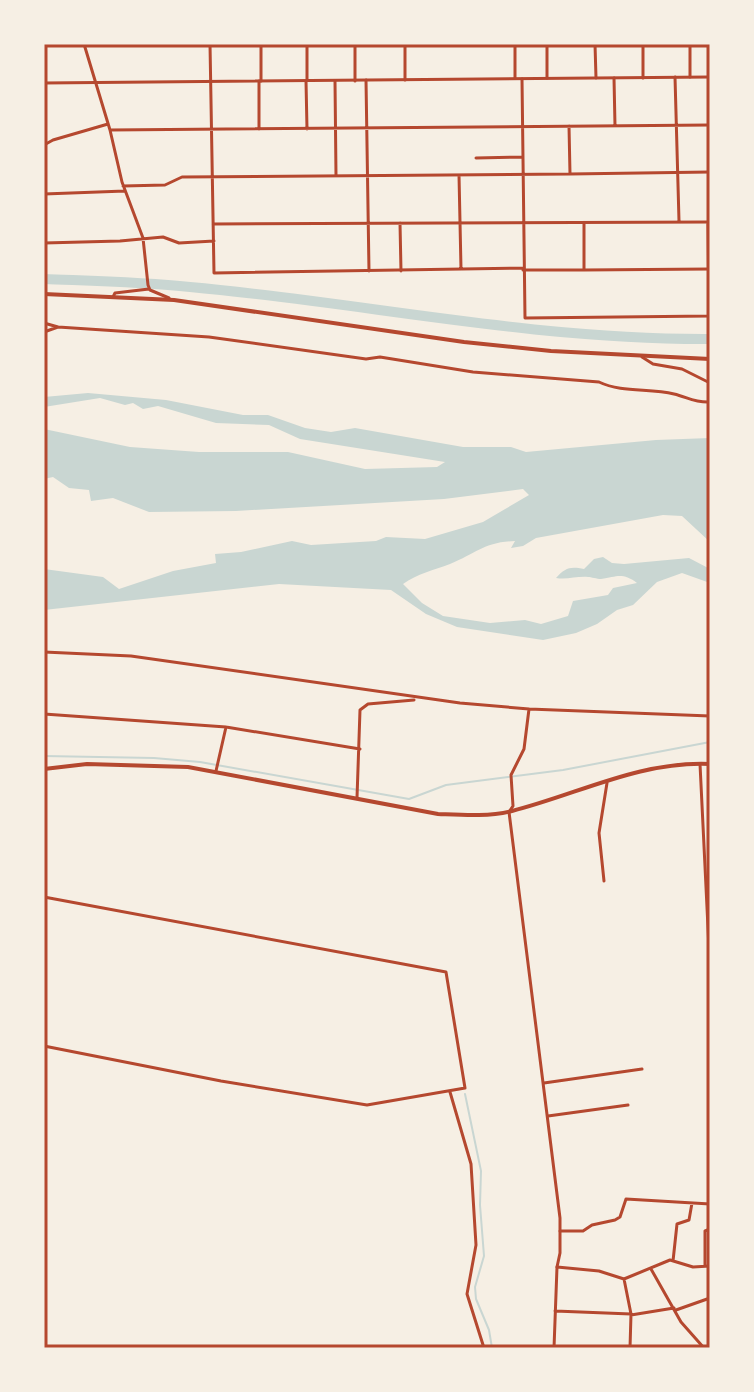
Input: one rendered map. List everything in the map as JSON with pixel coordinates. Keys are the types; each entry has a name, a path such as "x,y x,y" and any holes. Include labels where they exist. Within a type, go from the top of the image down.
{"main road":[{"path":"44,294 174,300 464,342 551,351 710,359"},
{"path":"44,769 72,764 188,767 438,814 509,812 608,779 676,764 710,764"}],"street":[{"path":"84,44 124,188 143,238 149,289"},
{"path":"210,44 214,273 709,269"},
{"path":"259,129 261,44"},
{"path":"307,44 307,129"},
{"path":"355,44 355,81"},
{"path":"405,44 405,80"},
{"path":"515,44 515,78"},
{"path":"547,44 547,78"},
{"path":"595,44 596,78"},
{"path":"643,44 643,78"},
{"path":"690,44 690,77"},
{"path":"675,77 679,221"},
{"path":"44,83 710,77"},
{"path":"614,78 615,126"},
{"path":"213,224 524,221 709,222 710,316 525,318 523,269 524,221 522,79"},
{"path":"366,80 369,271"},
{"path":"335,81 336,176"},
{"path":"44,145 108,124"},
{"path":"110,130 710,125"},
{"path":"569,126 570,174"},
{"path":"476,158 523,157"},
{"path":"44,194 165,185 182,177 710,172"},
{"path":"459,175 461,269"},
{"path":"584,221 584,270"},
{"path":"400,223 401,271"},
{"path":"44,243 163,237 179,243 214,241"},
{"path":"113,297 115,293 149,289 174,300"},
{"path":"44,323 58,327 209,337 366,359 380,357 473,372 599,382 611,388 676,394 690,402 710,402"},
{"path":"44,332 58,327"},
{"path":"642,357 653,364 682,369 710,383"},
{"path":"44,652 131,656 419,699 529,709 710,716"},
{"path":"357,798 360,710 368,704 419,699"},
{"path":"529,709 524,749 511,778 513,806 509,812 560,1231 554,1347 576,1348"},
{"path":"44,714 226,727 360,749"},
{"path":"216,771 226,727"},
{"path":"700,764 710,969"},
{"path":"604,881 599,833 608,779"},
{"path":"703,840 710,840"},
{"path":"44,897 446,972 465,1088 367,1105 221,1081 44,1046"},
{"path":"544,1083 642,1069"},
{"path":"450,1092 471,1164 476,1245 467,1294 484,1348"},
{"path":"548,1116 628,1105"},
{"path":"560,1231 583,1231 592,1225 615,1220 620,1217 626,1199 710,1204"},
{"path":"673,1261 677,1224 689,1220 692,1203"},
{"path":"557,1267 599,1271 624,1279 651,1269 662,1261 693,1267 708,1266 705,1231 710,1229"},
{"path":"651,1269 681,1322 708,1347"},
{"path":"624,1279 631,1315 630,1348"},
{"path":"554,1311 631,1315 674,1309 710,1298"}],"shaded area":[{"path":"88,393 166,400 243,415 268,415 305,428 331,432 355,428 463,447 511,447 526,452 710,438 710,542 682,516 663,515 536,538 523,546 511,548 515,541 496,543 403,584 422,603 443,616 490,623 525,620 541,624 568,616 573,601 608,595 613,588 637,583 619,576 601,579 556,578 568,569 584,569 594,559 603,557 612,563 624,564 689,558 710,569 710,583 682,573 657,582 633,605 617,610 597,624 576,633 543,640 457,627 426,614 391,590 279,584 44,610 44,569 103,577 119,589 173,571 216,563 215,554 292,541 311,545 376,541 386,537 425,539 483,522 529,495 523,489 444,499 236,511 149,512 113,498 91,501 89,490 69,488 53,477 44,479 44,429 130,447 199,452 288,452 365,469 437,467 445,462 300,439 269,425 216,423 158,406 143,409 133,403 125,405 100,398 44,407 44,397"}],"waterway":[{"path":"44,279 190,287 578,334 710,339"},
{"path":"44,756 200,762 409,799 446,785 563,770 710,742"},
{"path":"465,1094 481,1171 484,1256 475,1287 476,1299 489,1330 492,1348"}]}
